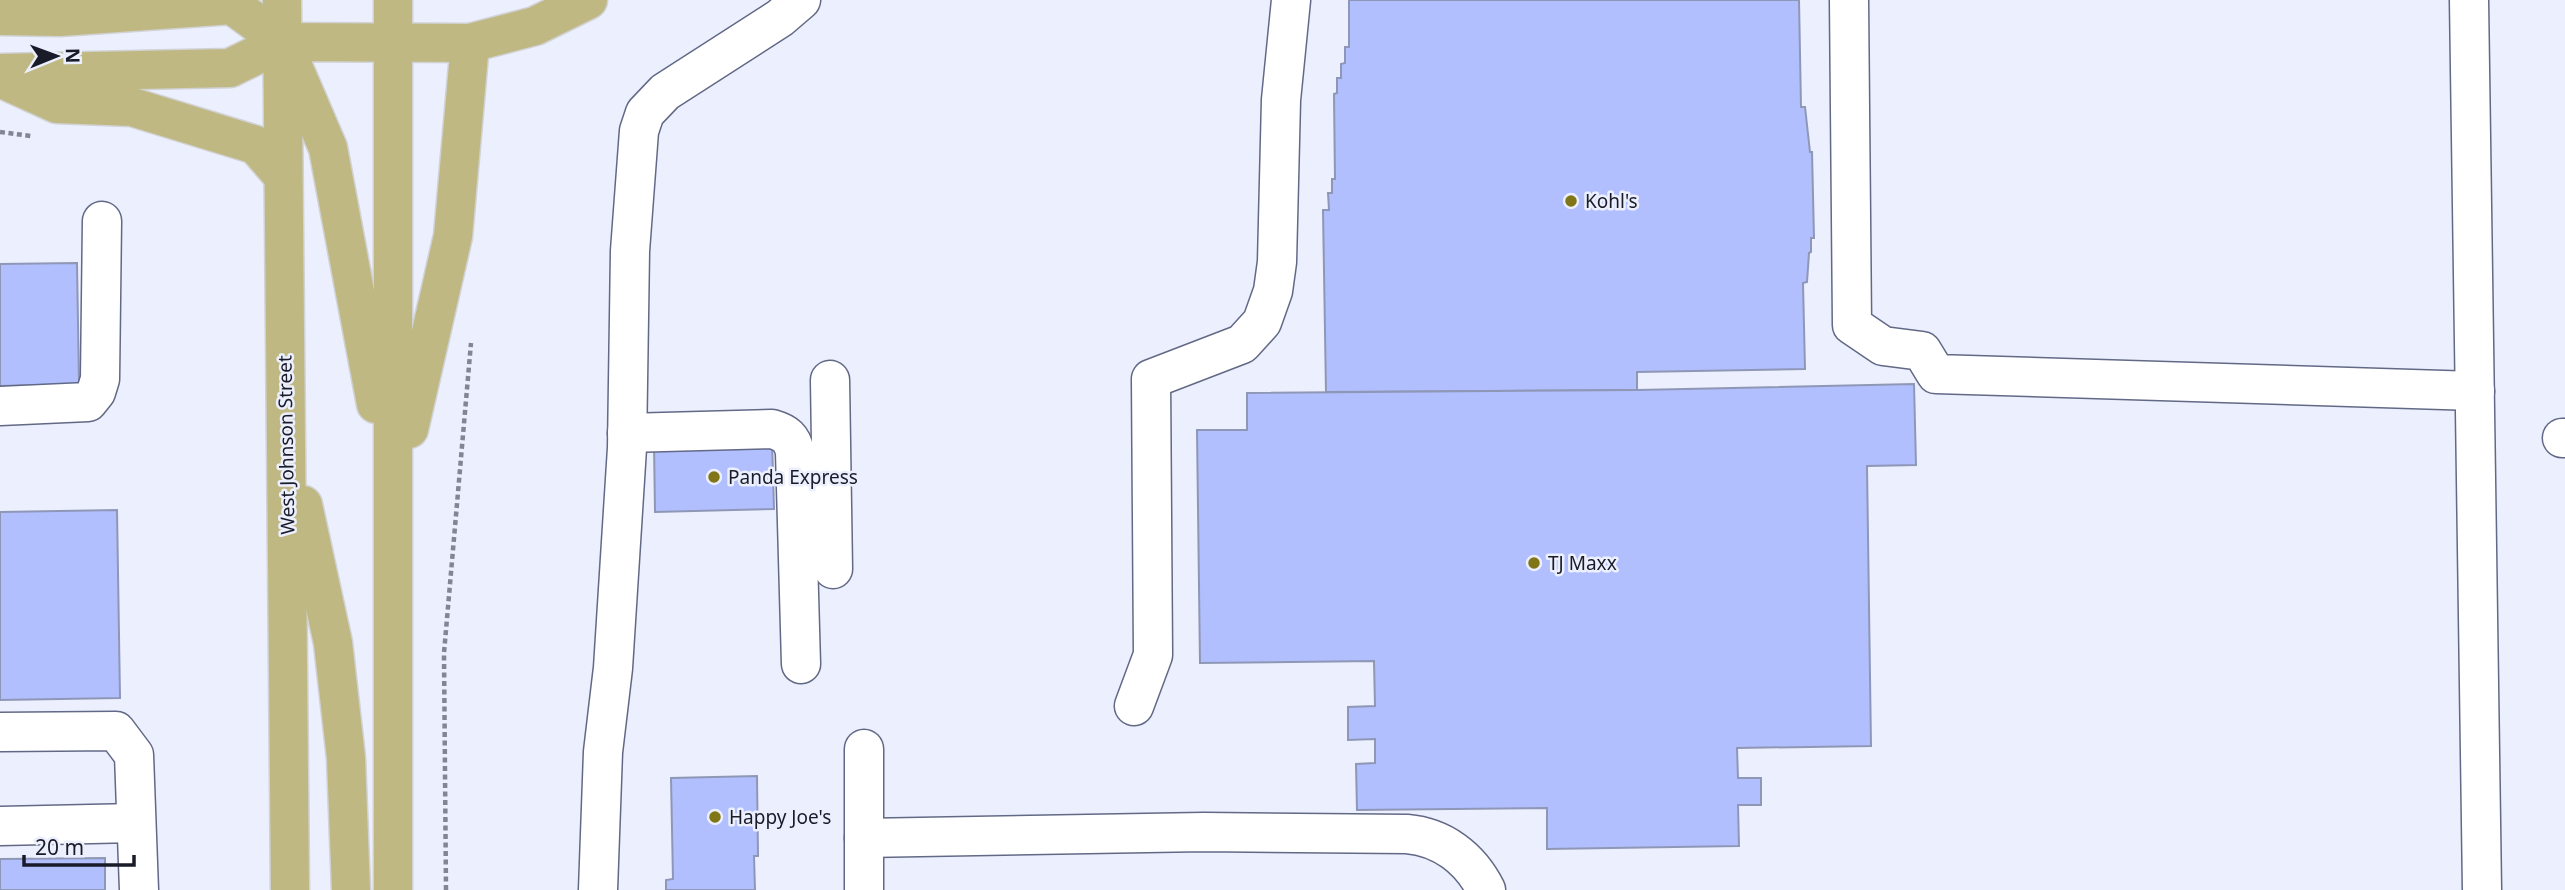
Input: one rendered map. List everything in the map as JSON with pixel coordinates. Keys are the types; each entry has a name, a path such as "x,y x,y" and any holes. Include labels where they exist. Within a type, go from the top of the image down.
{"main road":[{"name":"West Johnson Street","path":"282,0 290,890"},
{"path":"364,0 393,42"},
{"path":"393,0 393,890"},
{"path":"0,75 230,68 283,42 470,43 535,26 588,0"},
{"path":"0,16 60,17 232,5 283,42 328,148 393,496"},
{"path":"393,496 453,236 470,43"},
{"path":"0,75 57,104 132,107 256,145 283,176"},
{"path":"286,428 333,643 346,758 351,890"}],"lane":[{"path":"598,890 603,752 613,668 627,433 630,251 639,131 645,113 665,92 780,18 801,0"},
{"path":"1134,706 1153,655 1151,379 1242,345 1262,322 1273,291 1277,262 1281,100 1291,0"},
{"path":"1849,0 1852,325 1883,346 1922,351 1936,374 2474,391"},
{"path":"2469,0 2483,890"},
{"path":"0,406 75,404 88,402 96,392 100,379 102,221"},
{"path":"830,380 833,569"},
{"path":"627,433 772,429 783,432 792,439 795,452 801,664"},
{"path":"0,732 116,731 134,755 139,890"},
{"path":"864,748 864,890"},
{"path":"0,826 136,823"},
{"path":"864,838 1204,832 1407,834 1426,836 1447,846 1466,861 1486,890"}],"path":[{"path":"446,890 444,653 471,340"}],"building":[{"name":"Kohl's","path":"1349,0 1799,0 1801,107 1805,107 1812,152 1814,238 1811,238 1807,282 1803,283 1805,369 1637,372 1637,390 1326,392 1323,210 1329,210 1328,193 1332,193 1332,179 1335,179 1334,94 1337,93 1337,78 1341,78 1341,64 1345,63 1345,47 1349,47"},
{"path":"77,263 79,384 0,386 0,264"},
{"name":"TJ Maxx","path":"1914,384 1916,465 1867,466 1871,746 1737,748 1738,778 1761,778 1761,805 1738,805 1739,846 1547,849 1547,808 1357,810 1356,764 1375,763 1375,739 1348,740 1348,707 1375,706 1374,661 1200,663 1197,430 1247,430 1247,393 1637,390"},
{"name":"Panda Express","path":"772,441 774,509 655,512 654,444"},
{"path":"117,510 120,698 0,700 0,512"},
{"name":"Happy Joe's","path":"757,776 758,856 754,856 755,890 666,890 666,880 673,879 671,778"},
{"path":"105,858 105,890 0,890 0,859"}],"place":[{"name":"Kohl's","path":"1571,201"},
{"name":"Panda Express","path":"714,477"},
{"name":"TJ Maxx","path":"1534,563"},
{"name":"Happy Joe's","path":"715,817"}]}
